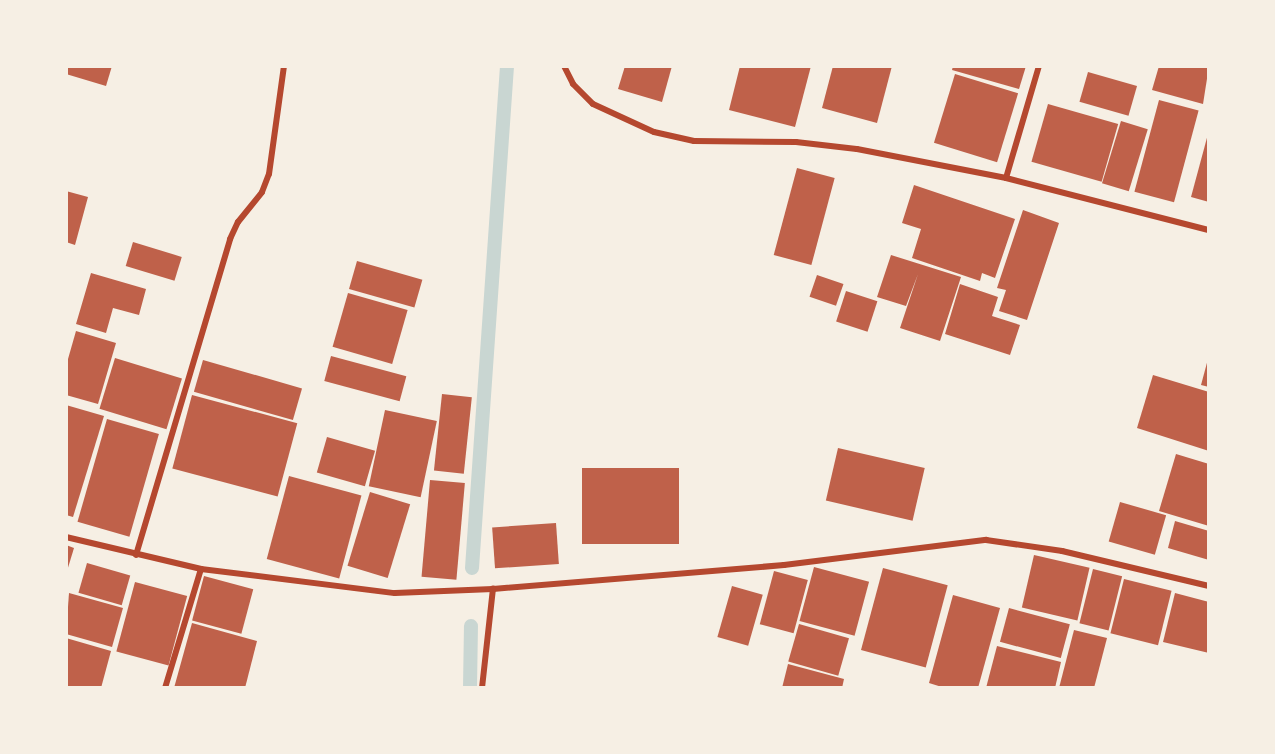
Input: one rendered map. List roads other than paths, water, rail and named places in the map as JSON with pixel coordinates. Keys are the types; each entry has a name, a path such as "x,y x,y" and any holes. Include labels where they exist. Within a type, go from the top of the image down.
{"street":[{"path":"136,555 230,239 238,222 262,192 269,174 284,66"},
{"path":"564,66 573,84 593,104 654,132 693,141 796,142 857,149 1006,178 1209,230"},
{"path":"1006,178 1039,66"},
{"path":"66,537 201,569 395,593 493,589 784,565 986,540 1062,551 1209,586"},
{"path":"165,688 201,569"},
{"path":"482,688 493,589"}],"waterway":[{"path":"472,568 507,66"},
{"path":"470,688 471,626"}]}
